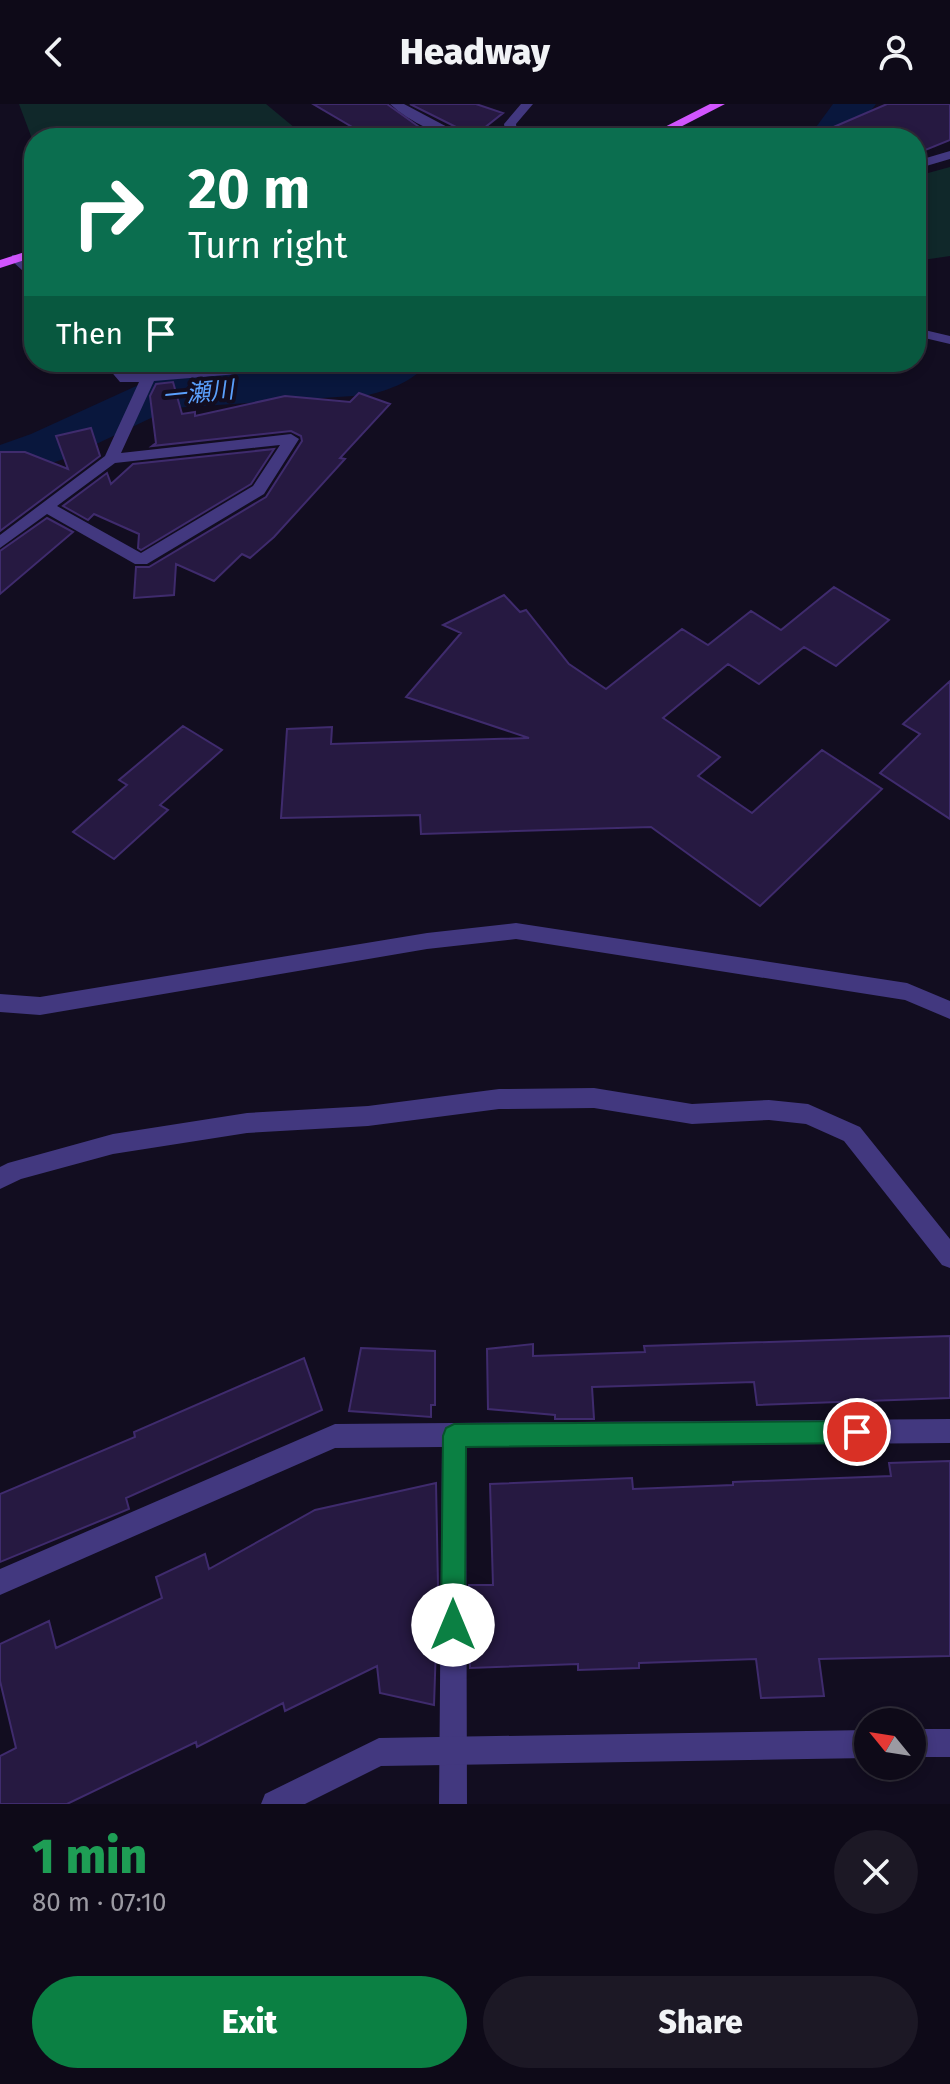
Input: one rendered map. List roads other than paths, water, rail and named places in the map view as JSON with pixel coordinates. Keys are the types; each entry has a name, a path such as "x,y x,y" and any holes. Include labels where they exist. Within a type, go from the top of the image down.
{"main road":[{"path":"670,128 719,104"},
{"path":"0,264 24,256"}],"street":[{"path":"396,104 439,128"},
{"path":"511,128 510,124 527,104"},
{"path":"926,162 950,155"},
{"path":"17,258 24,266"},
{"path":"926,334 950,340"},
{"path":"119,372 125,379 212,372"},
{"path":"0,543 111,459 149,377"},
{"path":"46,507 141,560 259,490 291,439 111,459"},
{"path":"0,1003 40,1006 427,941 516,931 907,992 950,1010"},
{"path":"0,1179 16,1170 113,1144 247,1123 368,1116 499,1099 594,1098 692,1114 782,1111 808,1114 852,1134 950,1257"},
{"path":"0,1582 335,1436 950,1431"},
{"path":"453,1804 454,1436"},
{"path":"926,1743 950,1743"},
{"path":"275,1804 379,1752 854,1744"}],"waterway":[{"name":"一瀬川","path":"836,128 856,104"},
{"name":"一瀬川","path":"0,463 49,446 163,393 368,380 384,372"}]}
